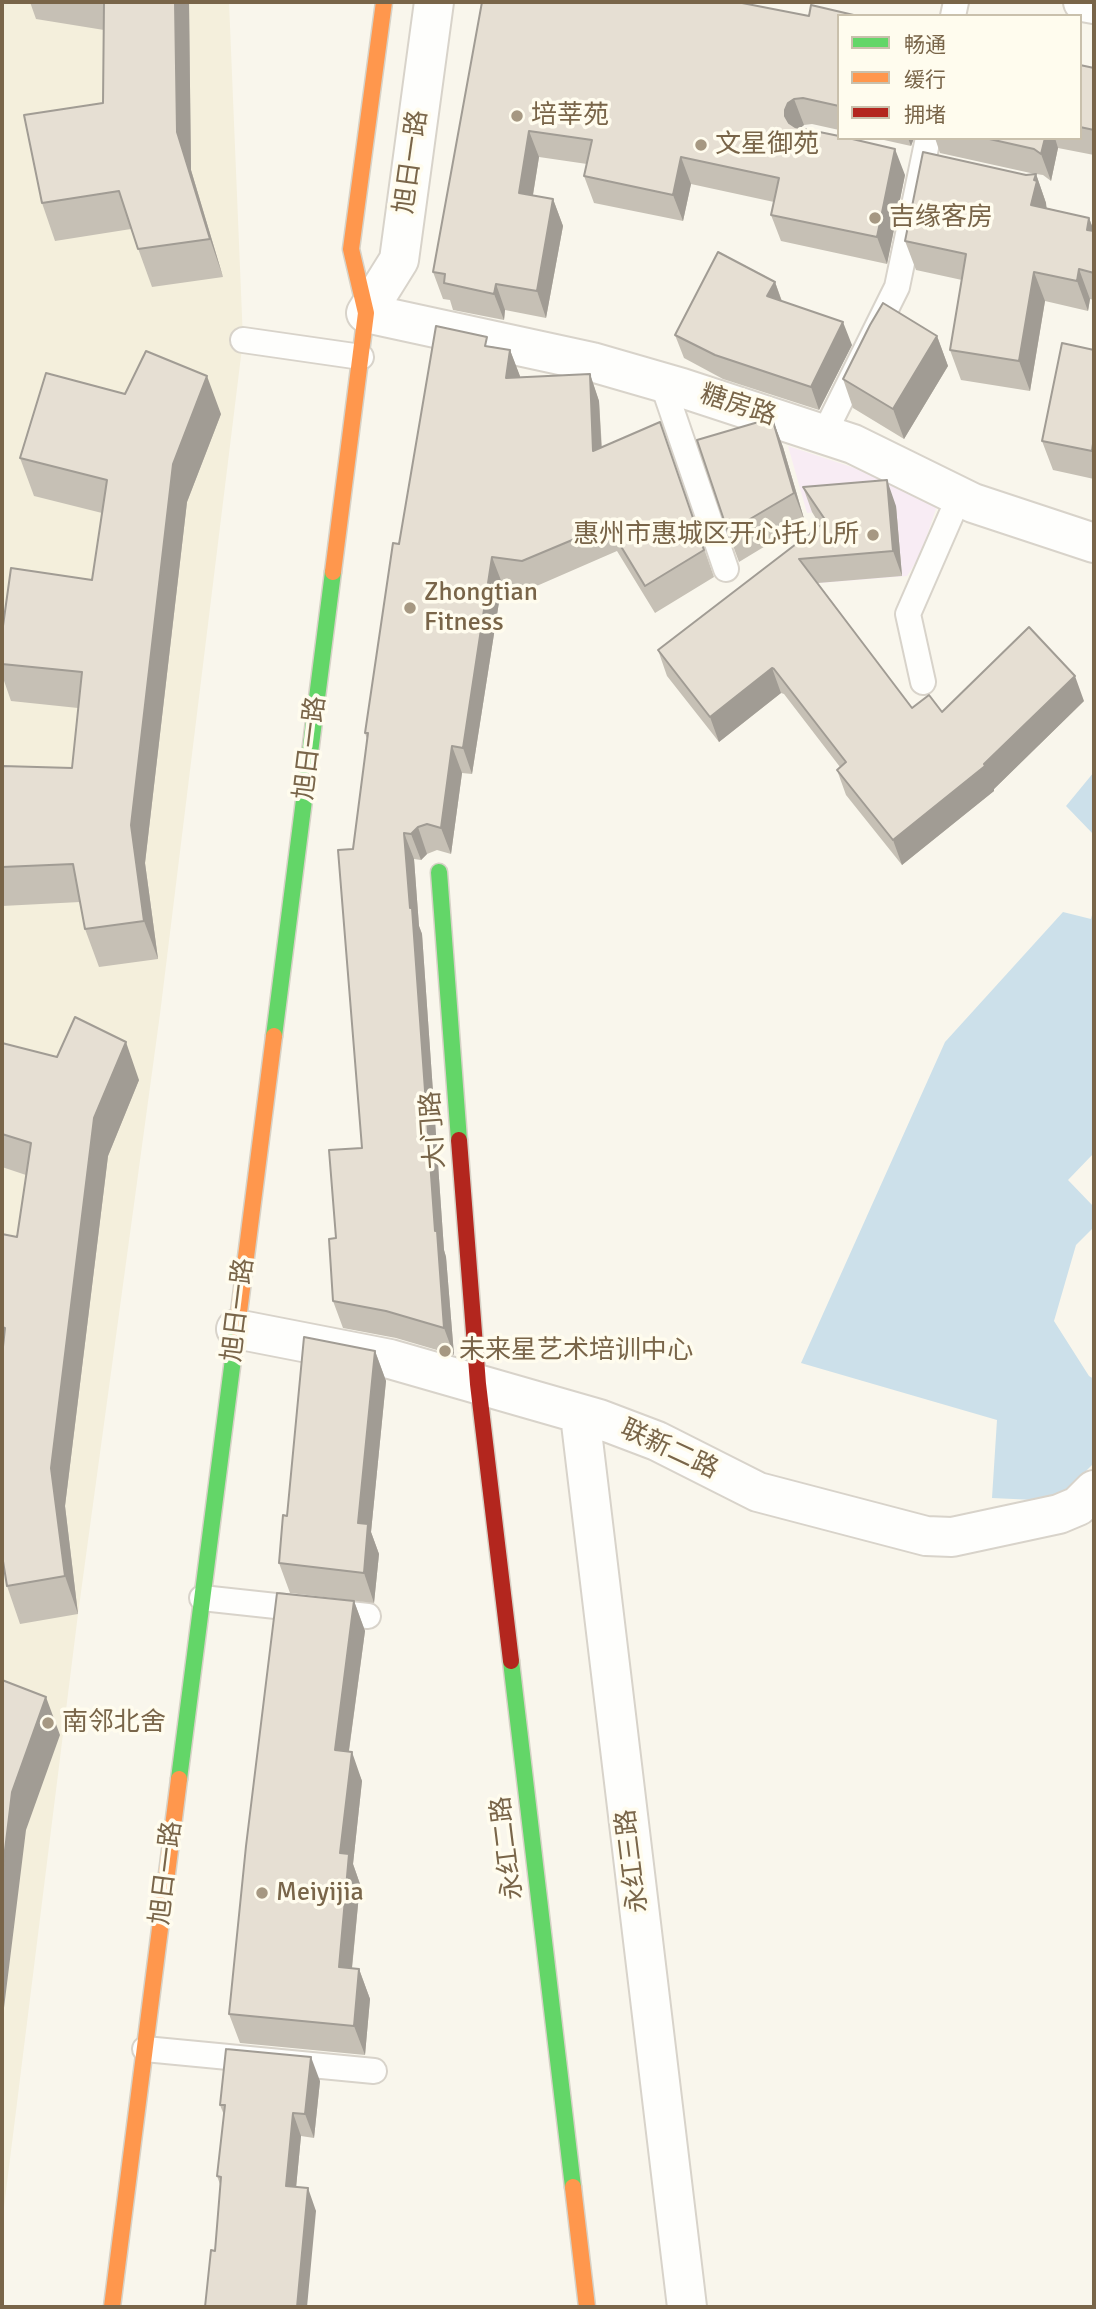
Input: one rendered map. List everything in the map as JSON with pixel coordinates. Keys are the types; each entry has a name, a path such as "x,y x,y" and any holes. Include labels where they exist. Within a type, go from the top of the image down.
{"street":[{"name":"旭日一路","path":"112,2307 361,357 366,313 352,250 384,2"},
{"name":"旭日一路","path":"366,313 399,260 434,2"},
{"path":"1083,2 1094,4"},
{"name":"糖房路","path":"366,313 545,351 662,382 853,444 959,497 1094,543"},
{"name":"大门路","path":"439,872 478,1384"},
{"name":"联新二路","path":"236,1329 390,1359 620,1426 657,1441 758,1492 933,1537 952,1537 1062,1513 1078,1506 1094,1490"},
{"name":"永红二路","path":"478,1384 587,2307"},
{"name":"永红三路","path":"580,1415 687,2307"}],"lane":[{"path":"824,434 897,287 928,140"},
{"path":"897,159 948,170"},
{"path":"243,340 361,357"},
{"path":"662,382 726,569"},
{"path":"923,682 908,614 959,497"},
{"path":"202,1598 368,1616"},
{"path":"145,2049 373,2071"}],"shaded area":[{"path":"2,2 229,2 243,340 160,1014 78,1614 2,2223"},
{"name":"惠州市惠城区开心托儿所","path":"788,446 900,483 937,506 920,556 907,576 821,583 816,512 807,513"}],"water":[{"path":"1094,772 1094,835 1066,806"},
{"path":"1094,907 1094,1153 1068,1180 1094,1207 1094,1227 1076,1245 1054,1321 1089,1376 1094,1379 1094,1463 1056,1501 992,1498 997,1420 801,1363 945,1042 1063,912 1091,919"}],"building":[{"path":"104,2 175,2 177,132 210,239 138,249 119,191 42,203 24,115 103,103"},
{"path":"482,2 737,2 809,16 811,5 849,14 837,14 837,106 803,98 794,99 788,103 785,116 795,127 837,136 837,140 857,140 895,149 877,237 771,215 779,178 681,157 673,195 584,176 592,140 529,131 519,193 553,199 537,291 496,284 494,294 444,283 445,274 433,272"},
{"path":"1082,65 1094,68 1094,130 1082,127"},
{"path":"994,140 1044,140 1041,154 1034,149"},
{"path":"923,152 1026,175 1036,174 1034,180 1037,181 1031,205 1089,218 1087,230 1094,231 1094,273 1079,269 1077,281 1034,272 1019,361 950,350 966,254 905,241"},
{"path":"718,252 775,282 767,296 843,322 811,387 715,355 675,335"},
{"path":"883,303 937,336 893,409 843,379"},
{"path":"436,326 487,337 485,346 510,350 506,378 590,374 593,451 660,422 704,550 645,586 608,525 522,561 492,557 463,748 452,746 441,828 427,824 418,827 411,834 404,833 444,1328 386,1311 333,1301 329,1239 336,1238 329,1150 362,1148 338,850 353,849 368,733 365,733 393,543 399,544"},
{"path":"1062,343 1094,350 1092,451 1042,441"},
{"path":"146,351 207,376 173,464 131,825 144,921 85,929 73,864 2,867 2,766 72,768 82,672 2,664 2,633 11,568 92,580 107,480 20,458 46,373 125,394"},
{"path":"772,418 794,493 728,532 697,440"},
{"path":"887,480 893,551 799,559 912,708 929,695 942,712 1029,627 1075,676 984,764 985,766 893,840 837,770 846,762 774,669 710,717 658,650 826,521 803,487"},
{"path":"75,1017 126,1042 94,1118 51,1468 65,1576 7,1586 2,1555 2,1356 5,1328 2,1327 2,1234 17,1237 31,1143 2,1134 2,1043 57,1057"},
{"path":"304,1337 375,1351 358,1523 368,1524 364,1573 279,1563 283,1515 287,1516"},
{"path":"277,1593 354,1601 335,1750 352,1752 340,1853 349,1854 339,1967 359,1969 354,2026 229,2014 246,1846"},
{"path":"2,1680 46,1697 12,1792 2,1875"},
{"path":"226,2049 311,2057 305,2114 293,2113 286,2186 308,2188 297,2307 205,2307 211,2250 215,2251 221,2177 217,2176 225,2105 220,2105"}],"traffic: fast":[{"path":"274,1036 333,572"},
{"path":"439,872 459,1140"},
{"path":"179,1779 237,1328"},
{"path":"511,1661 573,2187"}],"traffic: slow":[{"path":"333,572 366,313 351,249 384,2"},
{"path":"237,1328 274,1036"},
{"path":"112,2307 179,1779"},
{"path":"573,2187 587,2307"}],"traffic: jam":[{"path":"459,1140 478,1384 511,1661"}],"place":[{"name":"培莘苑","path":"517,116"},
{"name":"文星御苑","path":"701,145"},
{"name":"吉缘客房","path":"875,218"},
{"name":"惠州市惠城区开心托儿所","path":"873,535"},
{"name":"Zhongtian Fitness","path":"410,608"},
{"name":"未来星艺术培训中心","path":"445,1351"},
{"name":"南邻北舍","path":"48,1723"},
{"name":"Meiyijia","path":"262,1893"}]}
